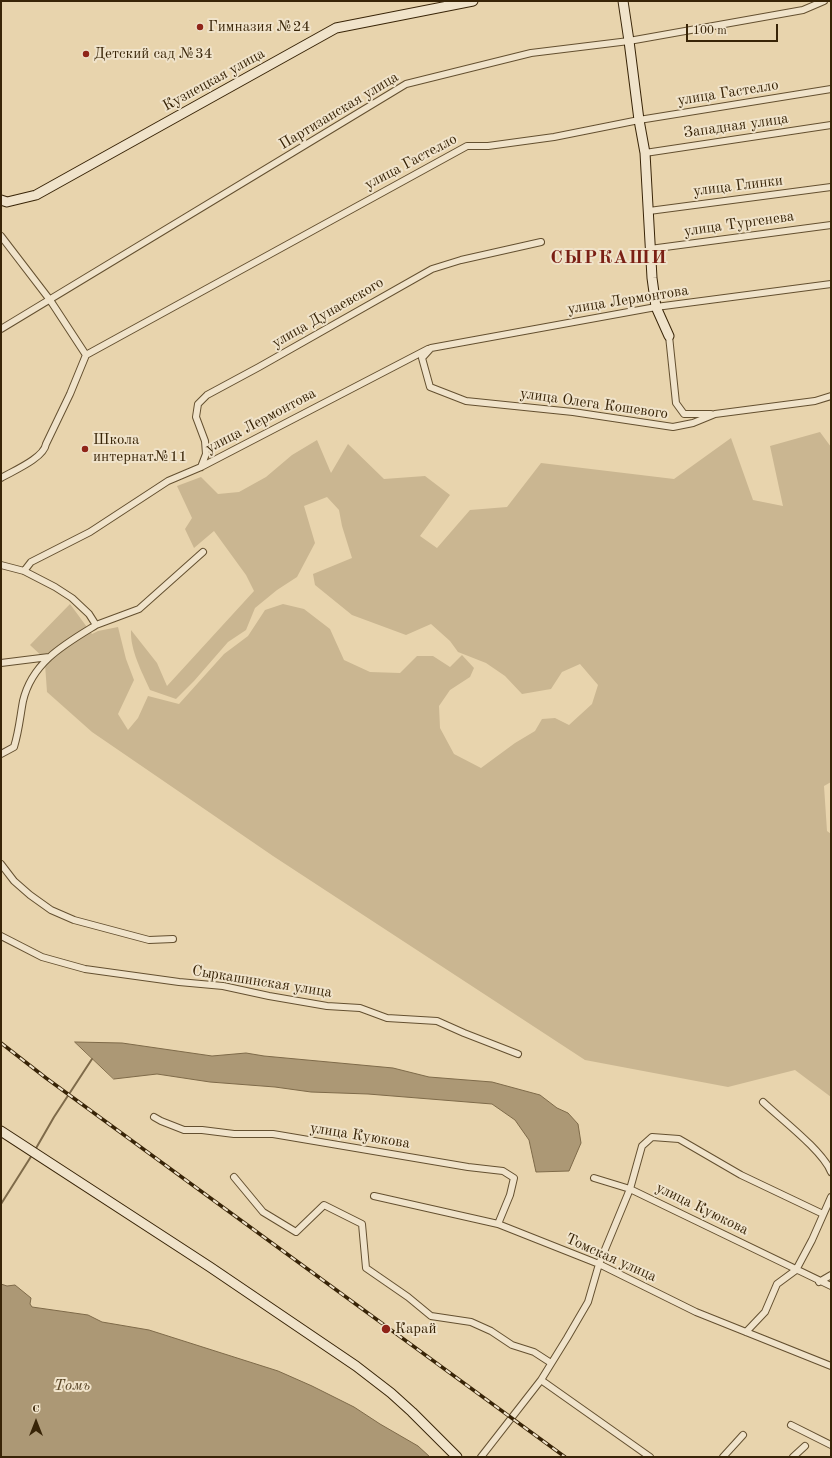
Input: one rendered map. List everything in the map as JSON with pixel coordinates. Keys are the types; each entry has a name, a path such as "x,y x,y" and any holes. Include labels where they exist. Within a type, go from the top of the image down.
{"street":[{"name":"Кузнецкая улица","path":"1,200 7,202 36,194 336,28 473,1"},
{"path":"622,1 645,153 652,278 656,307 669,336 676,403 684,414 714,414"},
{"name":"Партизанская улица","path":"1,329 406,84 531,52 629,40 803,10 824,1"},
{"name":"улица Гастелло","path":"86,355 467,146 488,146 554,136 639,120 831,89"},
{"name":"Западная улица","path":"645,153 831,125"},
{"name":"улица Глинки","path":"649,211 831,187"},
{"name":"улица Тургенева","path":"650,249 831,225"},
{"path":"1,236 50,300 86,355 45,449 31,461 1,478"},
{"name":"улица Дунаевского","path":"201,467 206,454 205,441 196,417 198,404 207,395 432,269 461,260 541,242"},
{"name":"улица Лермонтова","path":"24,571 31,562 90,532 168,480 201,467 431,348 656,307 831,284"},
{"name":"улица Олега Кошевого","path":"431,348 422,358 430,387 466,401 572,412 673,427 694,423 714,414 815,401 831,396"},
{"path":"1,754 14,747 19,731 23,701 28,687 37,669 49,657 96,625 139,609 204,552"},
{"path":"1,566 24,571 72,598 90,614 96,625"},
{"path":"1,663 49,657"},
{"path":"1,864 14,881 51,910 74,920 149,940 173,939"},
{"name":"Сыркашинская улица","path":"1,936 42,957 85,969 179,982 223,986 327,1006 360,1008 387,1018 437,1021 518,1054"},
{"path":"763,1102 819,1153 831,1172"},
{"name":"улица Куюкова","path":"154,1117 184,1130 202,1130 234,1134 273,1134 468,1167 503,1171 514,1178 510,1195 498,1224"},
{"path":"1,1131 210,1267 356,1366 391,1393 457,1457"},
{"path":"481,1457 541,1380 588,1302 599,1264 630,1188 642,1146 652,1137 679,1139 741,1175 823,1214"},
{"path":"234,1178 263,1212 296,1232 324,1205 362,1224 366,1268 408,1296 431,1316 471,1322 491,1331 512,1345 534,1352 551,1363"},
{"name":"улица Куюкова","path":"594,1178 630,1188 820,1282 831,1286"},
{"name":"Томская улица","path":"374,1196 498,1224 599,1264 696,1312 831,1366"},
{"path":"746,1332 765,1312 777,1284 796,1270 812,1240 831,1197"},
{"path":"820,1282 831,1275"},
{"path":"541,1380 650,1457"},
{"path":"791,1425 831,1445"},
{"path":"723,1457 743,1435"},
{"path":"793,1457 805,1446"}],"shaded area":[{"path":"820,432 831,447 831,782 824,786 827,831 831,834 831,1097 795,1070 728,1087 585,1060 273,856 92,732 47,692 45,664 48,662 30,645 70,604 92,634 98,631 118,627 126,659 134,680 118,714 128,730 138,718 148,696 179,704 224,654 248,636 265,610 283,604 304,609 330,629 344,660 370,672 400,673 417,656 433,656 450,667 462,655 474,668 470,677 450,690 439,706 440,728 454,754 481,768 515,743 535,731 542,719 555,718 569,725 592,704 598,685 580,664 562,672 551,689 522,694 505,676 486,663 458,652 450,641 431,624 406,635 352,615 315,585 313,574 352,558 342,526 339,510 327,497 304,506 315,543 297,577 277,590 255,608 246,630 228,642 176,699 150,690 134,653 131,630 157,663 167,686 254,591 246,575 214,531 194,548 185,529 192,518 177,486 201,477 218,494 239,492 266,477 292,455 317,440 331,473 348,444 384,479 425,476 450,495 420,536 437,548 470,510 507,507 541,463 674,479 731,438 753,500 783,506 770,446"}],"water":[{"path":"75,1042 122,1043 212,1056 246,1053 393,1068 429,1077 492,1082 540,1095 557,1108 568,1113 578,1124 581,1143 569,1171 536,1172 529,1140 515,1120 492,1104 368,1094 311,1092 275,1087 210,1082 157,1074 114,1079"},
{"name":"Томь","path":"1,1284 7,1286 15,1285 31,1298 30,1304 32,1307 88,1315 102,1322 149,1330 278,1371 354,1407 418,1446 430,1457 1,1457"}],"waterway":[{"path":"35,1150 54,1117 92,1059"},
{"path":"1,1204 32,1155"}],"railway":[{"path":"1,1043 46,1078 565,1457"}],"place":[{"name":"Гимназия №24","path":"200,27"},
{"name":"Детский сад №34","path":"86,54"},
{"name":"Школа интернат№11","path":"85,449"},
{"name":"Карай","path":"386,1329"}],"district":[{"name":"СЫРКАШИ","path":"609,258"}]}
